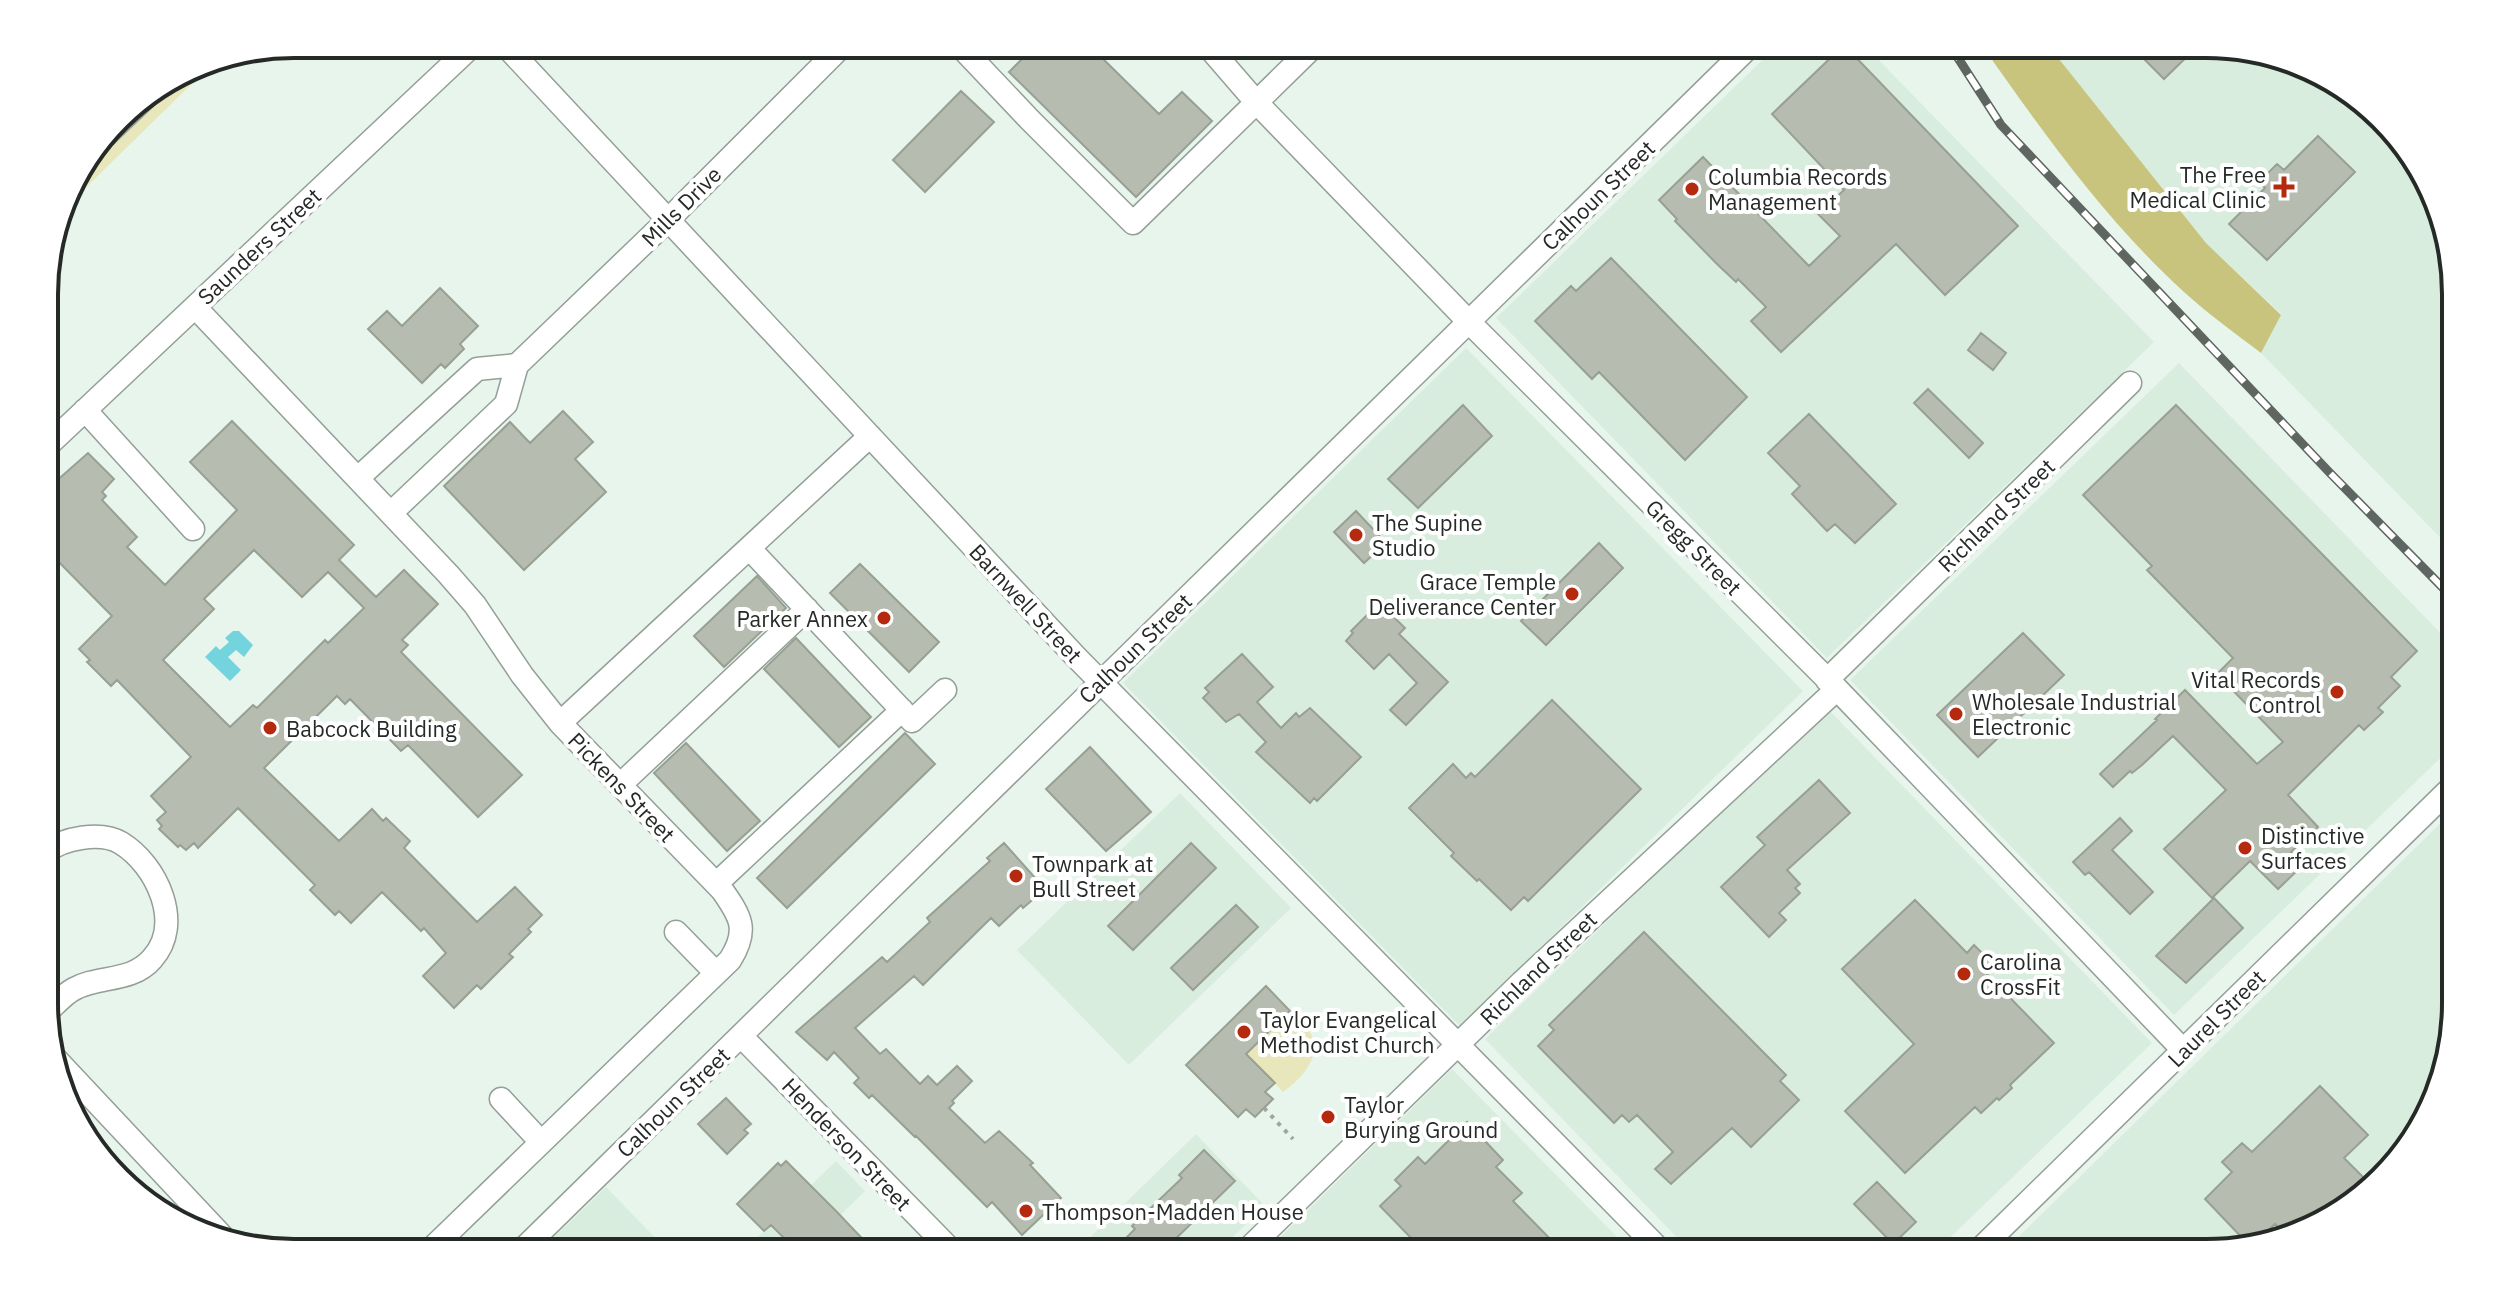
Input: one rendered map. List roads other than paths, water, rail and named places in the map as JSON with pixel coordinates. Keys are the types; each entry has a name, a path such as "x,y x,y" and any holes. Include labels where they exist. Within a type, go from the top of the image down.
{"street":[{"name":"Saunders Street","path":"59,435 459,58"},
{"name":"Barnwell Street","path":"517,58 1101,682 1648,1238"},
{"name":"Mills Drive","path":"517,365 830,58"},
{"path":"972,58 1133,223 1302,58"},
{"name":"Gregg Street","path":"1218,58 1257,103 1469,322 1832,684 2183,1050"},
{"name":"Calhoun Street","path":"533,1239 1738,58"},
{"name":"Pickens Street","path":"195,307 475,605 522,675 560,723 716,884 742,924 737,949 716,973 441,1239"},
{"path":"358,478 477,369 517,365 506,404 391,513"},
{"name":"Richland Street","path":"1259,1238 1660,853 2130,383"},
{"path":"85,410 193,529"},
{"path":"560,723 870,436"},
{"path":"749,548 912,721 945,690"},
{"path":"620,785 807,609"},
{"path":"716,884 902,710"},
{"name":"Laurel Street","path":"1991,1238 2442,797"},
{"path":"58,845 81,838 106,839 123,844 161,888 165,922 161,945 153,959 137,972 71,990 58,1002"},
{"path":"676,932 716,973"},
{"name":"Henderson Street","path":"741,1036 940,1239"},
{"path":"69,1073 210,1223"},
{"path":"501,1099 541,1142"}],"water":[{"path":"233,631 239,631 253,645 244,657 236,650 228,657 241,670 230,681 205,657 216,646 220,650 229,642 225,638"}],"railway":[{"path":"1958,58 2001,125 2330,473 2442,587"}],"place":[{"name":"The Free Medical Clinic","path":"2284,187"},
{"name":"Columbia Records Management","path":"1692,189"},
{"name":"The Supine Studio","path":"1356,535"},
{"name":"Grace Temple Deliverance Center","path":"1572,594"},
{"name":"Parker Annex","path":"884,618"},
{"name":"Vital Records Control","path":"2337,692"},
{"name":"Wholesale Industrial Electronic","path":"1956,714"},
{"name":"Babcock Building","path":"270,728"},
{"name":"Distinctive Surfaces","path":"2245,848"},
{"name":"Townpark at Bull Street","path":"1016,876"},
{"name":"Carolina CrossFit","path":"1964,974"},
{"name":"Taylor Evangelical Methodist Church","path":"1244,1032"},
{"name":"Taylor Burying Ground","path":"1328,1117"},
{"name":"Thompson-Madden House","path":"1026,1211"}]}
